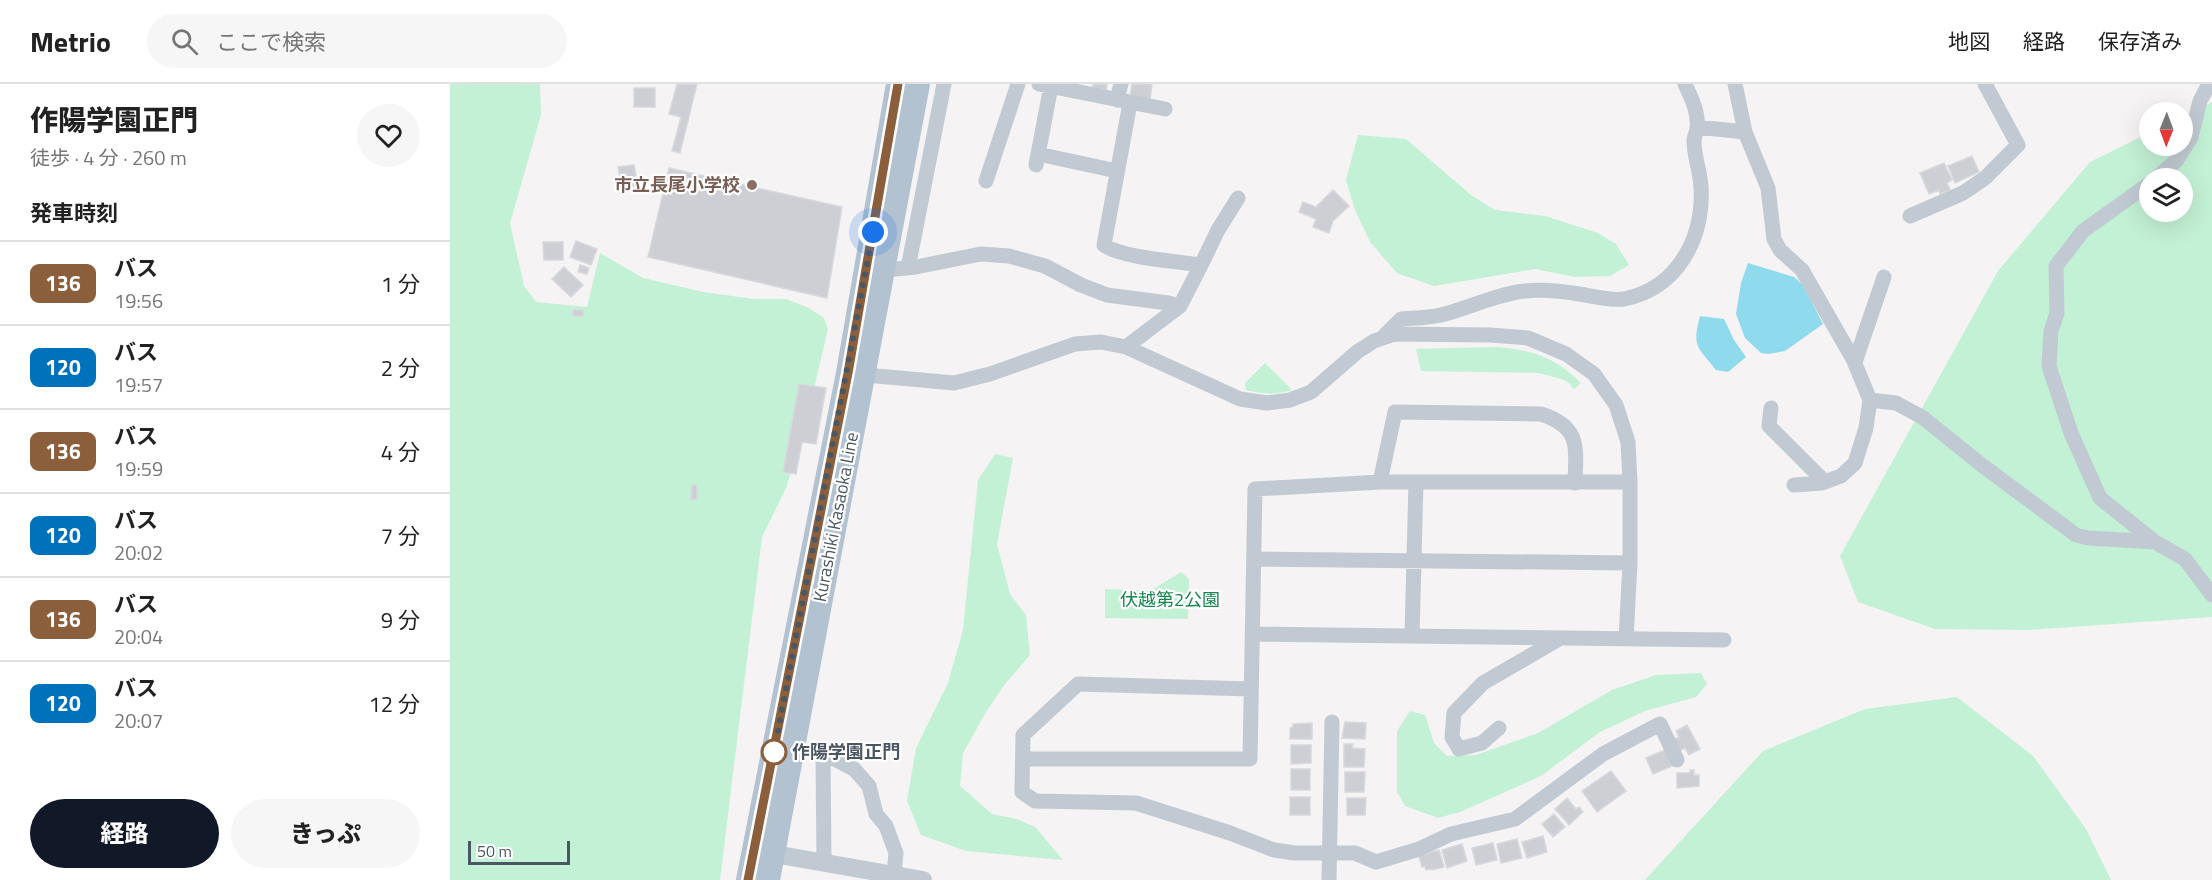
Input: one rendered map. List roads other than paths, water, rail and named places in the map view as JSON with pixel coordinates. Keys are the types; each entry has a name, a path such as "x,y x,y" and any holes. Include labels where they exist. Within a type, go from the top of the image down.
{"main road":[{"name":"Kurashiki Kasaoka Line","path":"748,880 763,852 856,374 898,84"},
{"name":"Kurashiki Kasaoka Line","path":"856,374 896,269 918,84"},
{"name":"Kurashiki Kasaoka Line","path":"763,852 768,880"}],"street":[{"path":"944,84 896,269 981,254 1009,256 1045,266 1081,285 1107,295 1180,306"},
{"path":"986,181 1018,84"},
{"path":"1121,84 1124,102 1117,171 1104,245 1126,253 1201,265"},
{"path":"1382,339 1401,319 1438,316 1500,296 1525,291 1554,291 1620,299 1637,296 1660,285 1690,251 1697,230 1701,186 1694,139 1697,127 1693,101 1685,84"},
{"path":"1735,84 1744,132 1768,188 1774,238 1780,250 1802,270 1854,362 1870,400 1866,428 1855,463 1841,476 1825,482 1794,485"},
{"path":"1910,216 1963,193 1985,178 2018,145 1985,84"},
{"path":"2167,168 2176,160 2191,137 2200,101 2209,84"},
{"path":"1117,171 1037,159 1045,85 1165,109"},
{"path":"1697,127 1744,132"},
{"path":"2139,191 2083,231 2056,266 2057,312 2051,330 2049,366 2071,433 2100,498 2155,542 2186,559 2212,595"},
{"path":"1126,347 1180,306 1218,230 1238,198"},
{"path":"1854,362 1884,277"},
{"path":"856,374 954,383 990,374 1075,344 1101,342 1126,347 1240,399 1267,403 1290,400 1311,392 1357,352 1395,334 1490,335 1528,338 1566,354 1594,374 1616,405 1628,442 1630,482 1630,563 1626,639"},
{"path":"1870,400 1896,403 1922,417 2076,535 2088,538 2155,542"},
{"path":"1771,408 1769,426 1825,482"},
{"path":"1380,482 1395,412 1541,414 1550,417 1560,422 1576,442 1575,483"},
{"path":"1023,759 1250,759 1255,489 1380,482 1630,482"},
{"path":"1412,636 1416,482"},
{"path":"1254,559 1630,563"},
{"path":"1252,633 1725,640"},
{"path":"1499,728 1482,743 1459,749 1452,737 1454,713 1483,683 1561,638"},
{"path":"1251,689 1078,684 1023,735 1022,792 1035,801 1136,803 1230,833 1274,850 1295,853 1356,853 1376,862 1419,849 1451,834 1515,819 1603,754 1660,724 1677,760"},
{"path":"1329,880 1332,722"},
{"path":"824,862 823,756 831,757 854,769 869,786 876,814 886,826 896,853 894,874"},
{"path":"763,852 923,880"}],"water":[{"path":"1748,263 1794,277 1803,285 1823,324 1785,351 1761,353 1745,338 1736,314 1741,283"},
{"path":"1700,316 1724,319 1734,340 1746,357 1728,372 1716,370 1698,346 1696,334"}],"place":[{"name":"市立長尾小学校","path":"752,185"},
{"name":"作陽学園正門","path":"774,752"}],"park label":[{"name":"伏越第2公園","path":"1170,600"}]}
